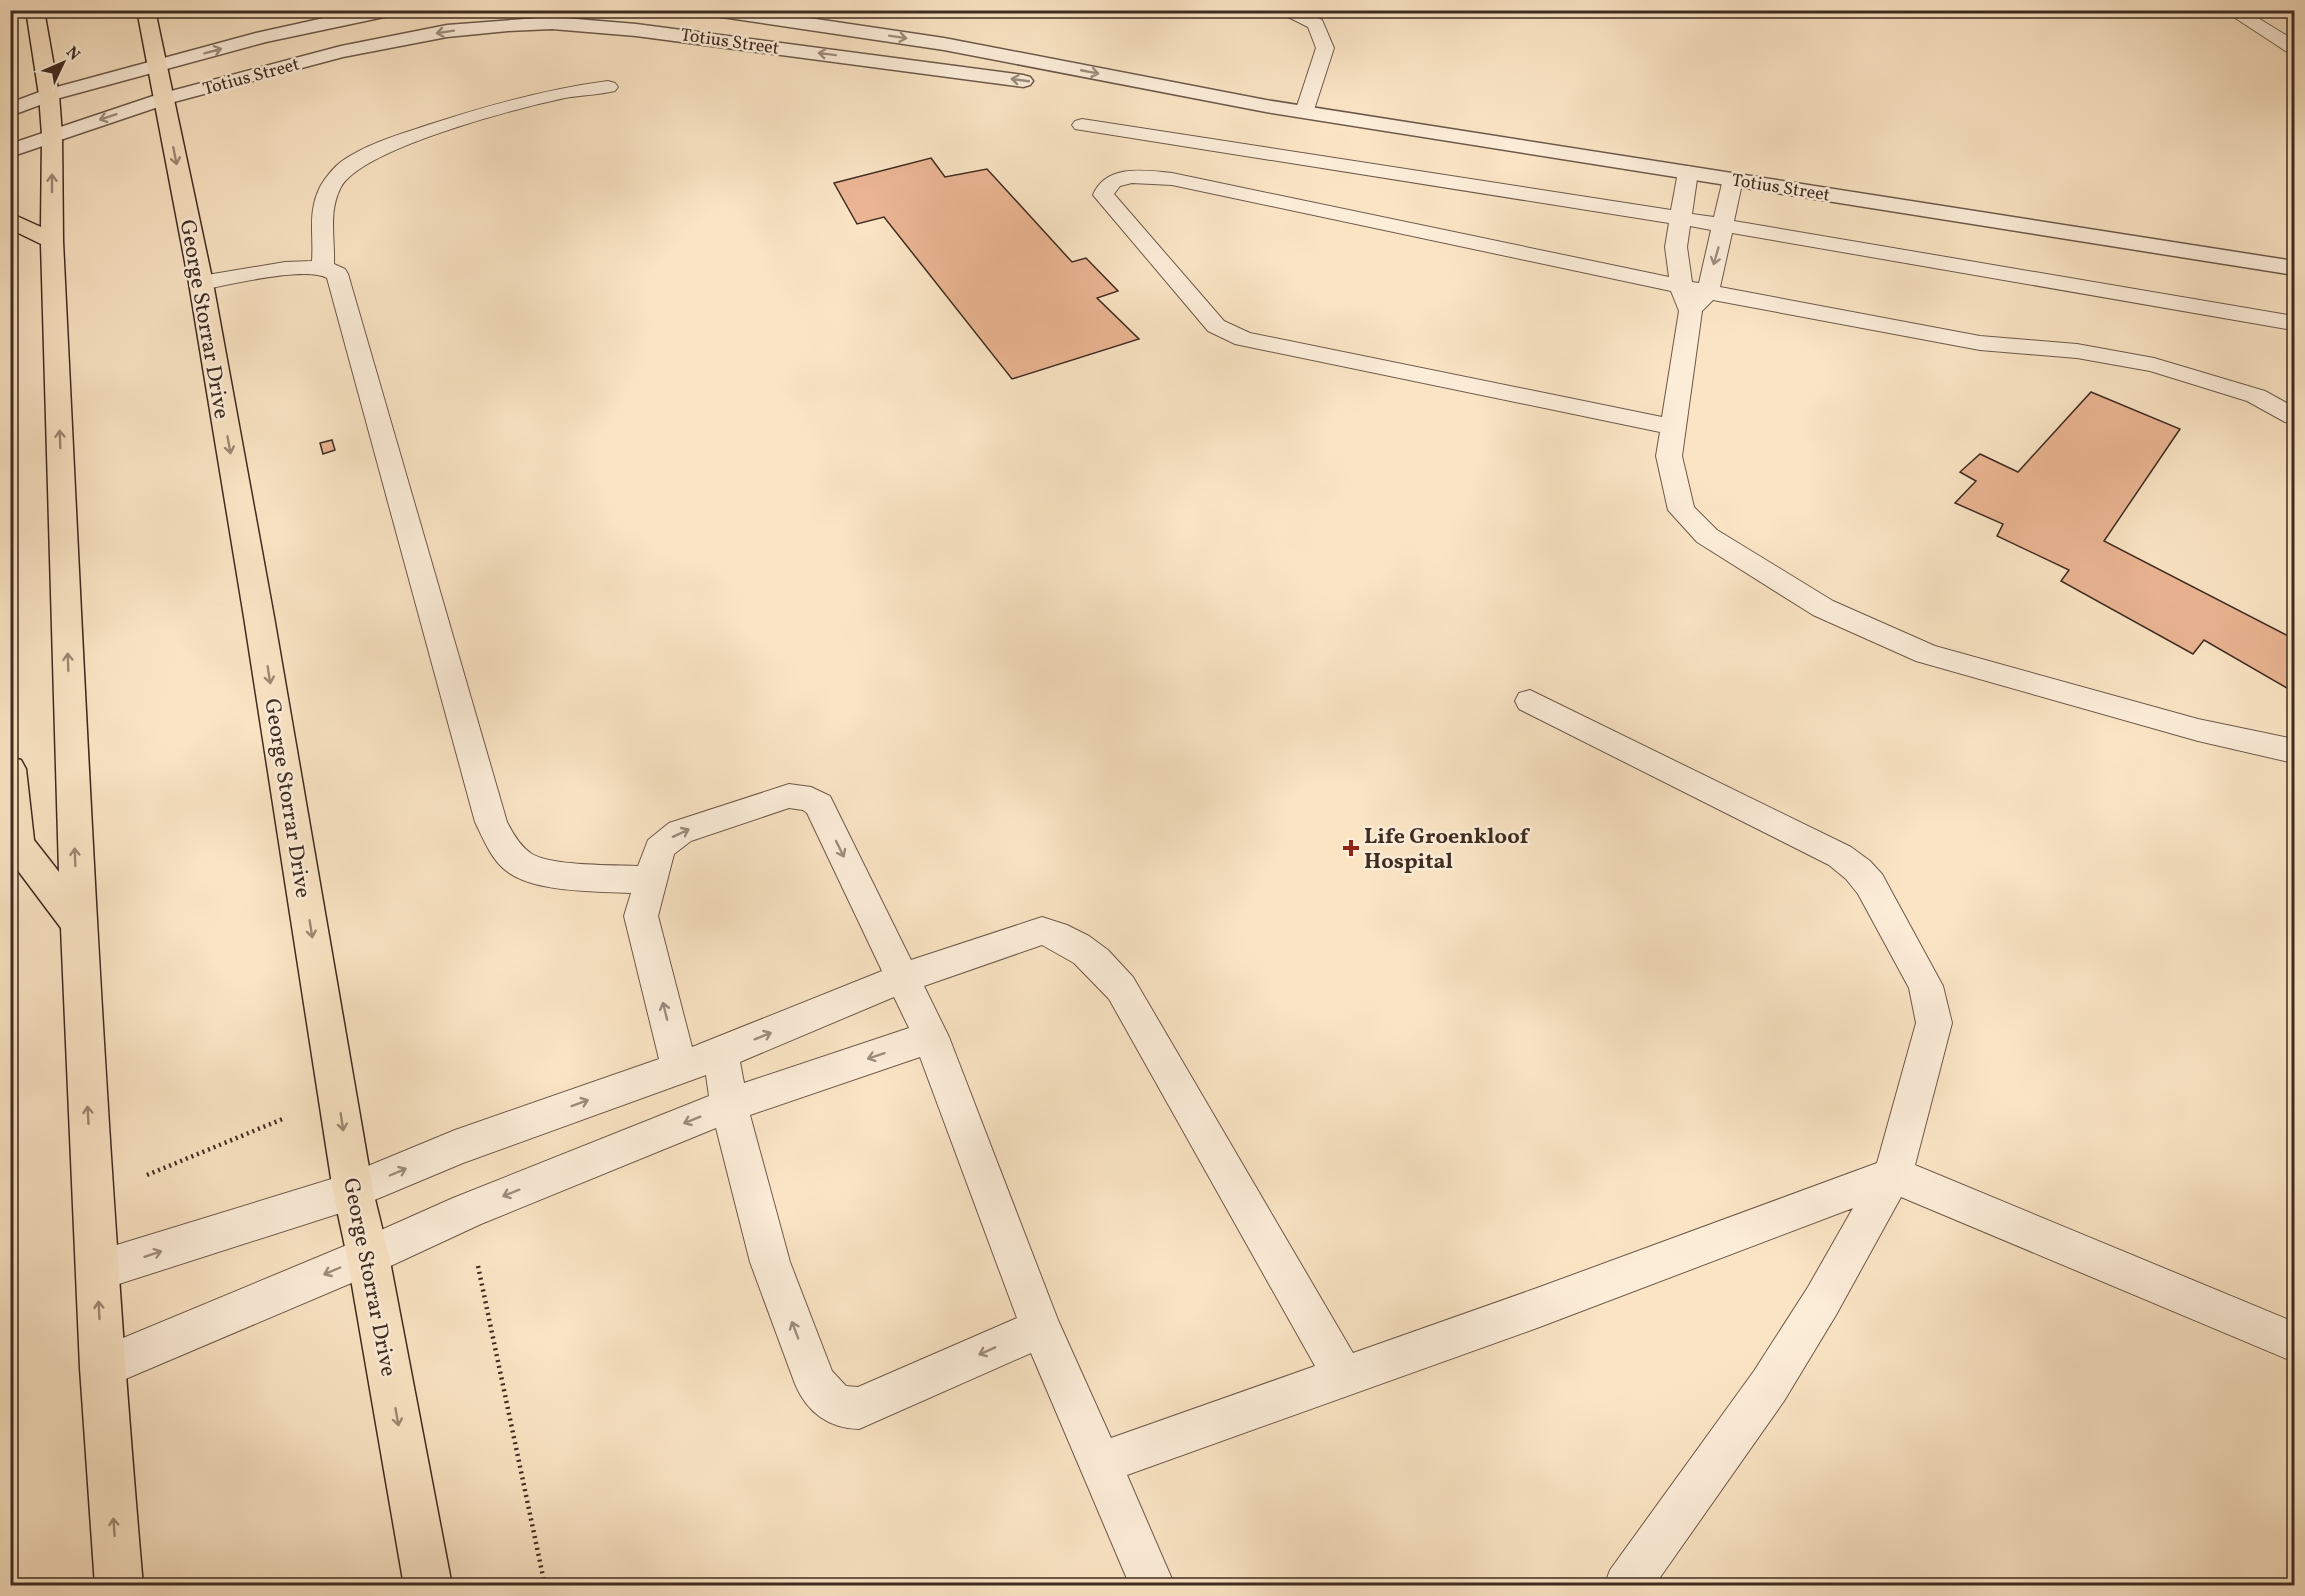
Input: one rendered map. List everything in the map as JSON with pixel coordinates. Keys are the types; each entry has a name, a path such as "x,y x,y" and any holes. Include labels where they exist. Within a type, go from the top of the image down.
{"main road":[{"path":"35,10 49,95 52,135 52,242 78,924 102,1368 119,1586"},
{"name":"George Storrar Drive","path":"146,10 201,284 257,605 353,1191 368,1256 428,1586"},
{"path":"10,220 52,242"},
{"path":"10,769 18,844 78,924"}],"street":[{"name":"Totius Street","path":"10,110 49,95 157,65 292,30 389,10"},
{"name":"Totius Street","path":"715,10 944,44 1266,106 2295,268"},
{"path":"600,26 650,13"},
{"name":"Totius Street","path":"10,151 163,99 341,52 447,31 541,24 688,28 1044,83 1266,106"}],"lane":[{"path":"1281,10 1296,14 1316,24 1325,48 1305,112"},
{"path":"2232,10 2295,48"},
{"path":"322,267 323,207 332,185 348,166 390,144 493,110 566,92 608,87"},
{"path":"1082,125 1680,219 2293,323"},
{"path":"1688,172 1676,247 1693,297"},
{"path":"1673,427 1243,339 1227,333 1216,326 1103,195 1104,189 1109,184 1135,176 1172,179 1693,297 1980,343 2077,351 2154,365 2256,396 2295,417"},
{"path":"1733,179 1724,227 1693,297 1673,427 1669,456 1681,510 1685,515 1707,536 1823,608 1926,654 2198,730 2295,751"},
{"path":"201,284 285,269 322,267 336,273 491,822 505,848 522,864 535,869 578,876 651,880"},
{"path":"1530,701 1840,856 1858,870 1870,884 1926,986 1934,1023 1893,1175 1822,1301 1769,1386 1626,1586"},
{"path":"680,1068 641,916 659,849 680,832 789,796 811,799 819,805 931,1037 1041,1328 1153,1586"},
{"path":"98,1272 353,1191 455,1148 721,1053 903,978 1042,932 1060,936 1100,963 1121,988 1344,1377"},
{"path":"102,1368 368,1256 467,1211 729,1105 931,1037"},
{"path":"721,1053 729,1105 770,1262 816,1384 826,1400 843,1408 859,1408 1041,1328"},
{"path":"1100,1463 1537,1308 1893,1175 2295,1342"}],"path":[{"path":"93,1197 338,1096"},
{"path":"467,1211 545,1586"}],"building":[{"path":"931,158 945,177 987,169 1072,262 1086,258 1118,291 1097,298 1139,339 1012,379 884,217 857,224 834,183"},
{"path":"2091,392 2180,429 2104,541 2294,639 2294,692 2204,640 2193,654 2061,581 2069,570 1997,536 2003,524 1955,503 1976,481 1960,472 1980,454 2018,472"},
{"path":"332,440 335,450 323,454 320,443"}],"place":[{"name":"Life Groenkloof Hospital","path":"1351,848"}]}
